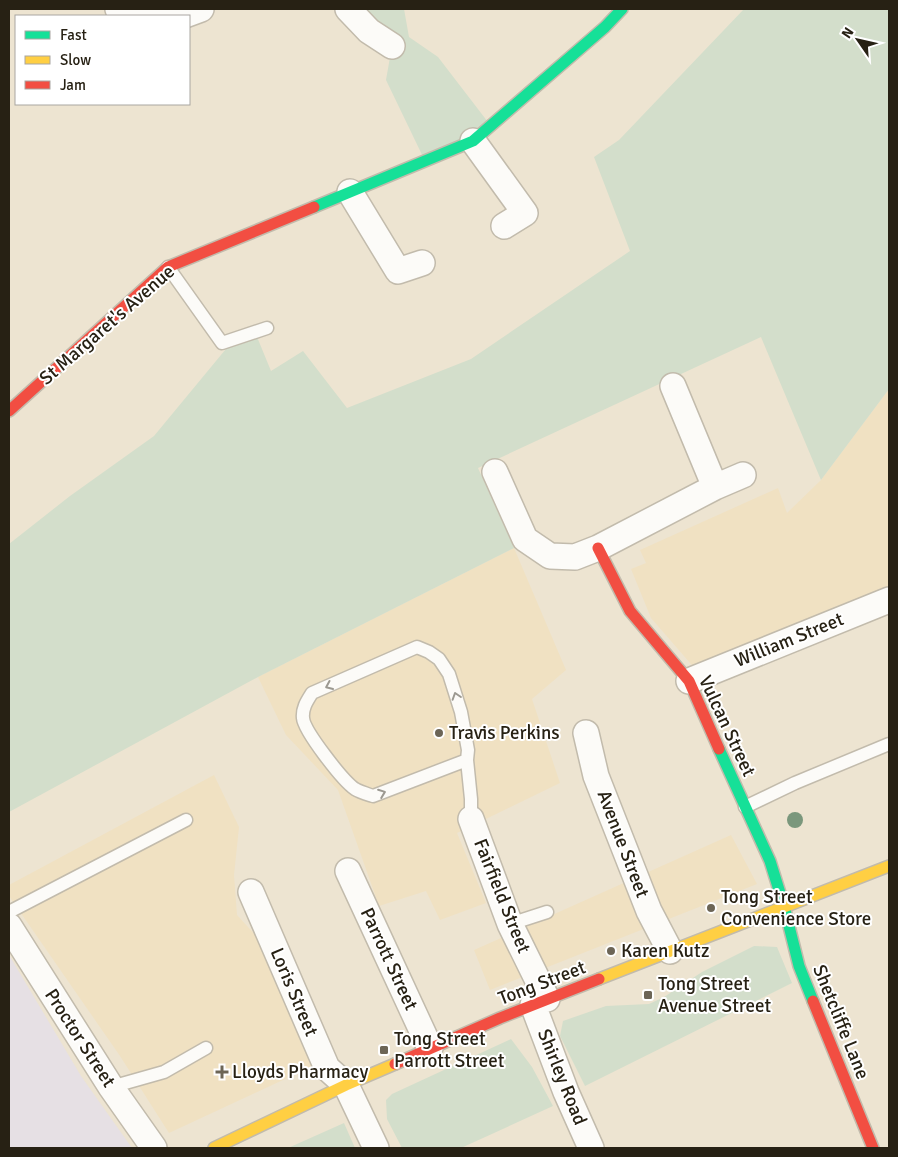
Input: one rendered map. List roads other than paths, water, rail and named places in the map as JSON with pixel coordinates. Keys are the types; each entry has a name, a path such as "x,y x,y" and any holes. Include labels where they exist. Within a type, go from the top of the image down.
{"main road":[{"name":"St Margaret's Avenue","path":"9,411 168,267 473,141 605,28 622,9"},
{"name":"Vulcan Street","path":"598,548 630,611 690,681 770,861 784,906"},
{"name":"Tong Street","path":"214,1148 346,1085 540,1002 889,866"},
{"name":"Shetcliffe Lane","path":"784,906 799,966 873,1148"}],"street":[{"path":"185,15 201,9"},
{"path":"348,9 369,31 392,46"},
{"path":"473,141 525,213 504,226"},
{"path":"350,192 398,271 422,263"},
{"path":"673,386 715,487"},
{"path":"495,472 525,538 550,556 575,557 598,548 715,487 742,475"},
{"name":"William Street","path":"690,681 889,600"},
{"name":"Avenue Street","path":"586,733 600,785 649,911 670,951"},
{"name":"Fairfield Street","path":"471,819 540,1002"},
{"name":"Parrott Street","path":"348,871 430,1048"},
{"name":"Loris Street","path":"251,892 327,1068 346,1085"},
{"name":"Proctor Street","path":"9,926 111,1087 154,1148"},
{"name":"Shirley Road","path":"540,1002 566,1092 591,1148"},
{"path":"346,1085 376,1148"}],"lane":[{"path":"168,267 222,342 267,328"},
{"path":"467,760 373,796 355,789 331,763 309,732 303,718 304,705 312,693 417,647 439,658 449,674 461,712 468,750 471,819"},
{"path":"745,808 796,783 889,744"},
{"path":"9,912 186,820"},
{"path":"510,924 547,912"},
{"path":"111,1087 164,1072 206,1048"}],"place":[{"name":"Travis Perkins","path":"439,733"},
{"name":"Tong Street Convenience Store","path":"711,908"},
{"name":"Karen Kutz","path":"611,951"},
{"name":"Tong Street Avenue Street","path":"648,995"},
{"name":"Tong Street Parrott Street","path":"384,1050"},
{"name":"Lloyds Pharmacy","path":"222,1072"}]}
